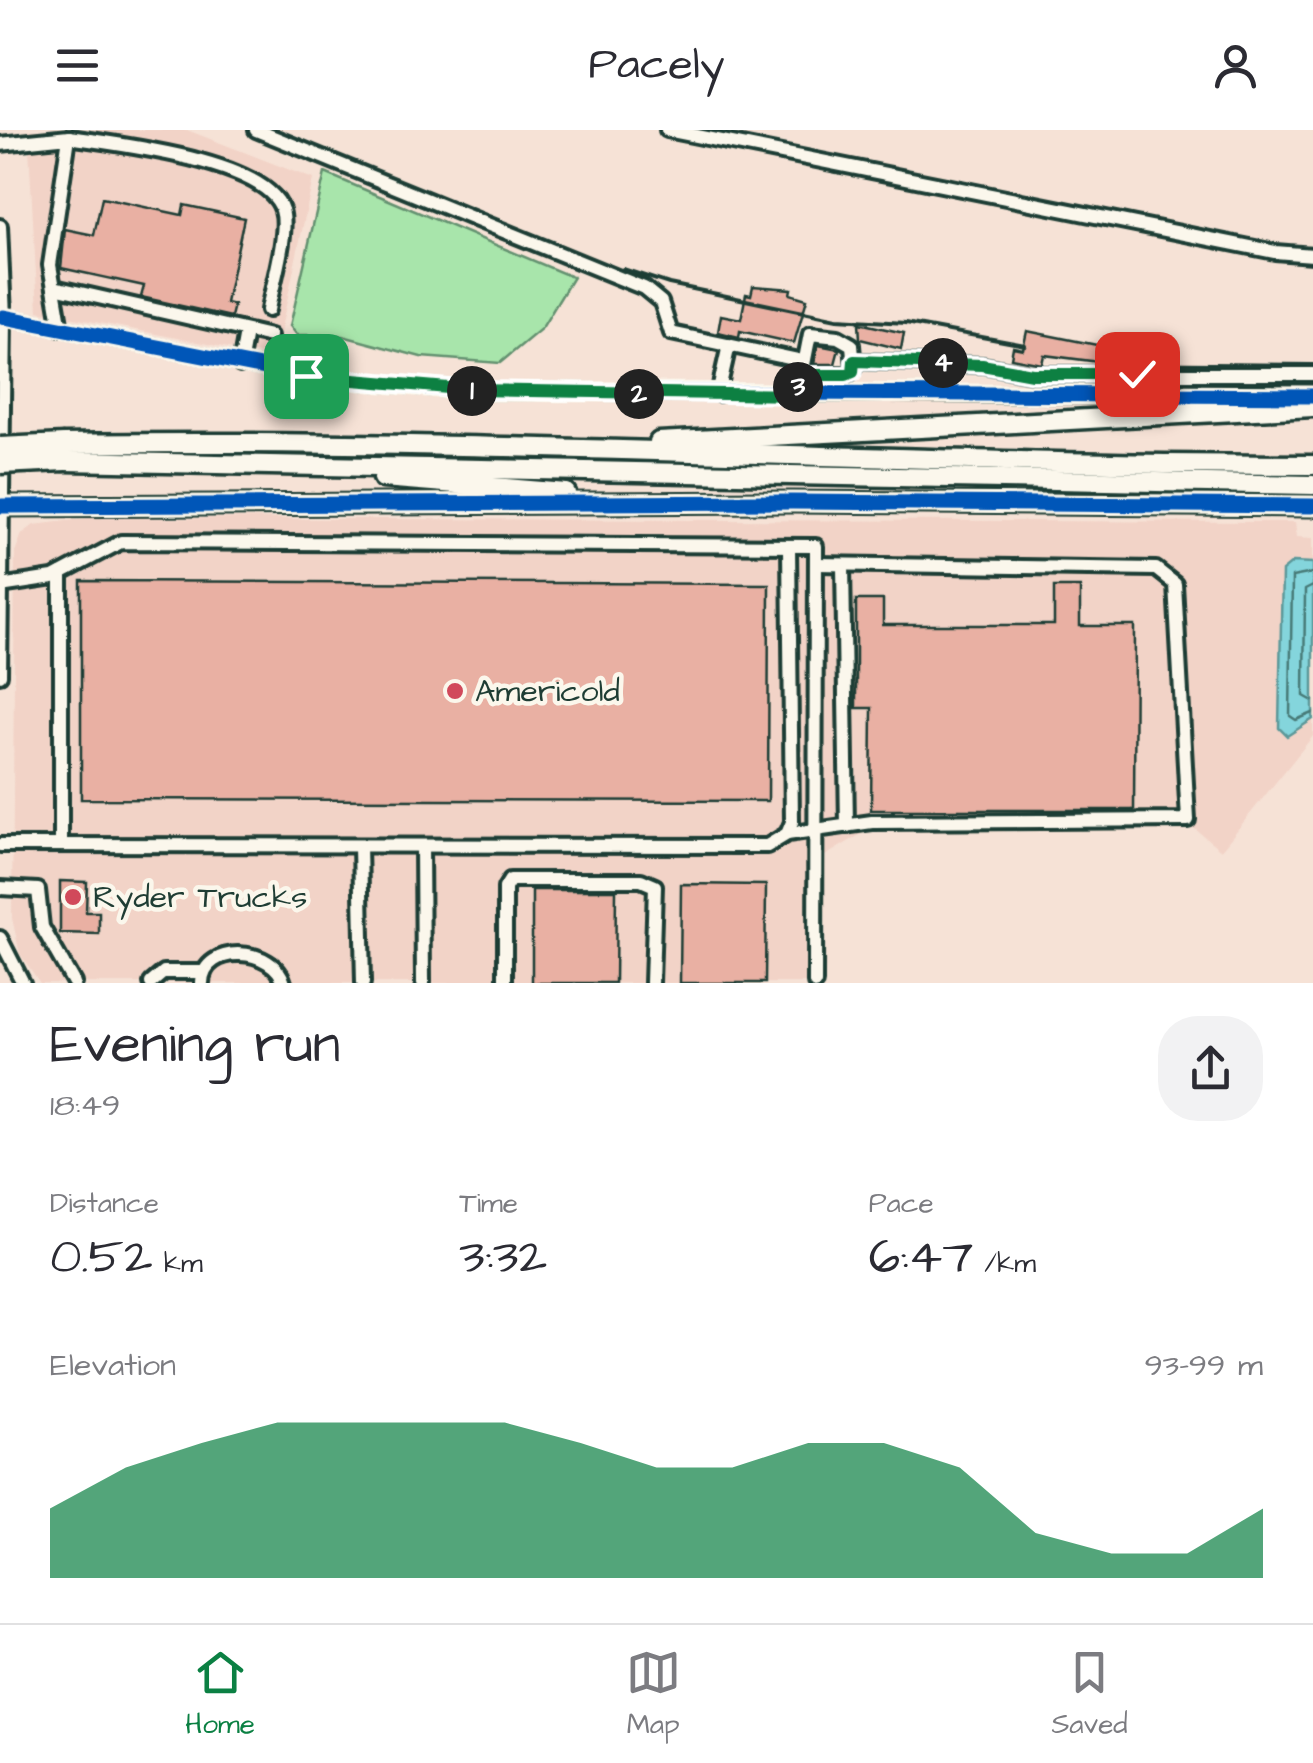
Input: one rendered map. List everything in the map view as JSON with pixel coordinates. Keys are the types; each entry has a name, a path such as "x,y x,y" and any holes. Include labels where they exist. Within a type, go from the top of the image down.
{"highway":[{"path":"1170,396 1313,396"},
{"path":"420,446 744,440 1313,408"},
{"path":"0,464 64,452 244,441 1313,465"},
{"path":"0,447 573,494 792,502"},
{"path":"172,460 477,471 1313,486"},
{"path":"2,506 792,502 1313,506"}],"street":[{"path":"256,130 644,288 662,302 670,332 801,368 846,375 853,372 850,342 818,332 808,336 801,368 798,395"},
{"path":"667,130 1275,252 1313,256"},
{"path":"61,328 50,265 69,137"},
{"path":"0,144 69,137 194,156 255,183 276,199 283,223 268,310"},
{"path":"0,226 4,318 0,676"},
{"path":"54,287 270,336"},
{"path":"4,318 240,365 472,390 1170,396 1170,374"},
{"path":"240,365 246,332"},
{"path":"718,394 728,345"},
{"path":"854,361 982,365 1032,374 1313,374"},
{"path":"1,586 61,574 121,542 816,546 815,983"},
{"path":"788,547 792,822 788,834"},
{"path":"0,845 745,847 767,846 788,834 816,827 872,822 1188,820 1174,584 1156,569 816,564"},
{"path":"843,565 847,826"},
{"path":"61,574 61,845"},
{"path":"360,846 362,983"},
{"path":"422,846 423,983"},
{"path":"504,983 504,888 510,880 641,880 655,886 652,983"},
{"path":"0,888 38,890 42,927 74,983"},
{"path":"0,938 12,976 23,983"},
{"path":"151,983 164,972 202,977 220,956 260,956 274,964 284,983"}],"shaded area":[{"path":"28,130 187,130 313,179 275,357 38,311"},
{"path":"90,518 1295,522 1297,537 1313,538 1313,736 1221,850 1195,829 873,827 805,868 806,983 40,983 20,954 12,918 15,552 22,534 34,525"}],"green space":[{"path":"325,173 573,277 542,328 500,363 421,357 339,335 297,335 290,326"}],"water":[{"path":"1293,562 1313,563 1313,719 1287,736 1279,728 1282,571"}],"building":[{"path":"102,198 182,215 184,205 244,218 226,303 234,305 231,317 141,297 144,286 61,268 65,229 94,235"},
{"path":"753,286 791,289 790,294 807,299 794,343 740,331 739,337 718,332 721,315 741,319 746,294 751,295"},
{"path":"859,323 904,333 901,349 860,339"},
{"path":"1027,331 1117,349 1115,364 1044,355 1042,364 1011,358 1013,347 1023,349"},
{"path":"818,345 839,349 835,364 814,364"},
{"name":"Americold","path":"81,581 769,584 768,801 81,799"},
{"path":"1054,587 1080,587 1080,626 1135,626 1134,810 871,810 872,708 856,708 856,600 883,600 883,625 1054,625"},
{"name":"Ryder Trucks","path":"60,881 87,882 86,912 99,912 99,934 60,933"},
{"path":"681,884 766,885 765,983 680,983"},
{"path":"532,890 616,890 615,983 532,983"}],"railway":[{"path":"623,269 669,284 837,319 906,323 1025,345"},
{"path":"1115,363 1313,365"}],"cycle path":[{"path":"4,317 306,376 471,391 1313,396"},
{"path":"2,506 792,502 1313,506"}],"place":[{"name":"Americold","path":"455,691"},
{"name":"Ryder Trucks","path":"73,897"}],"route":[{"path":"306,376 553,394 798,395 800,375 846,375 853,372 854,361 982,365 1032,374 1137,374"}]}
